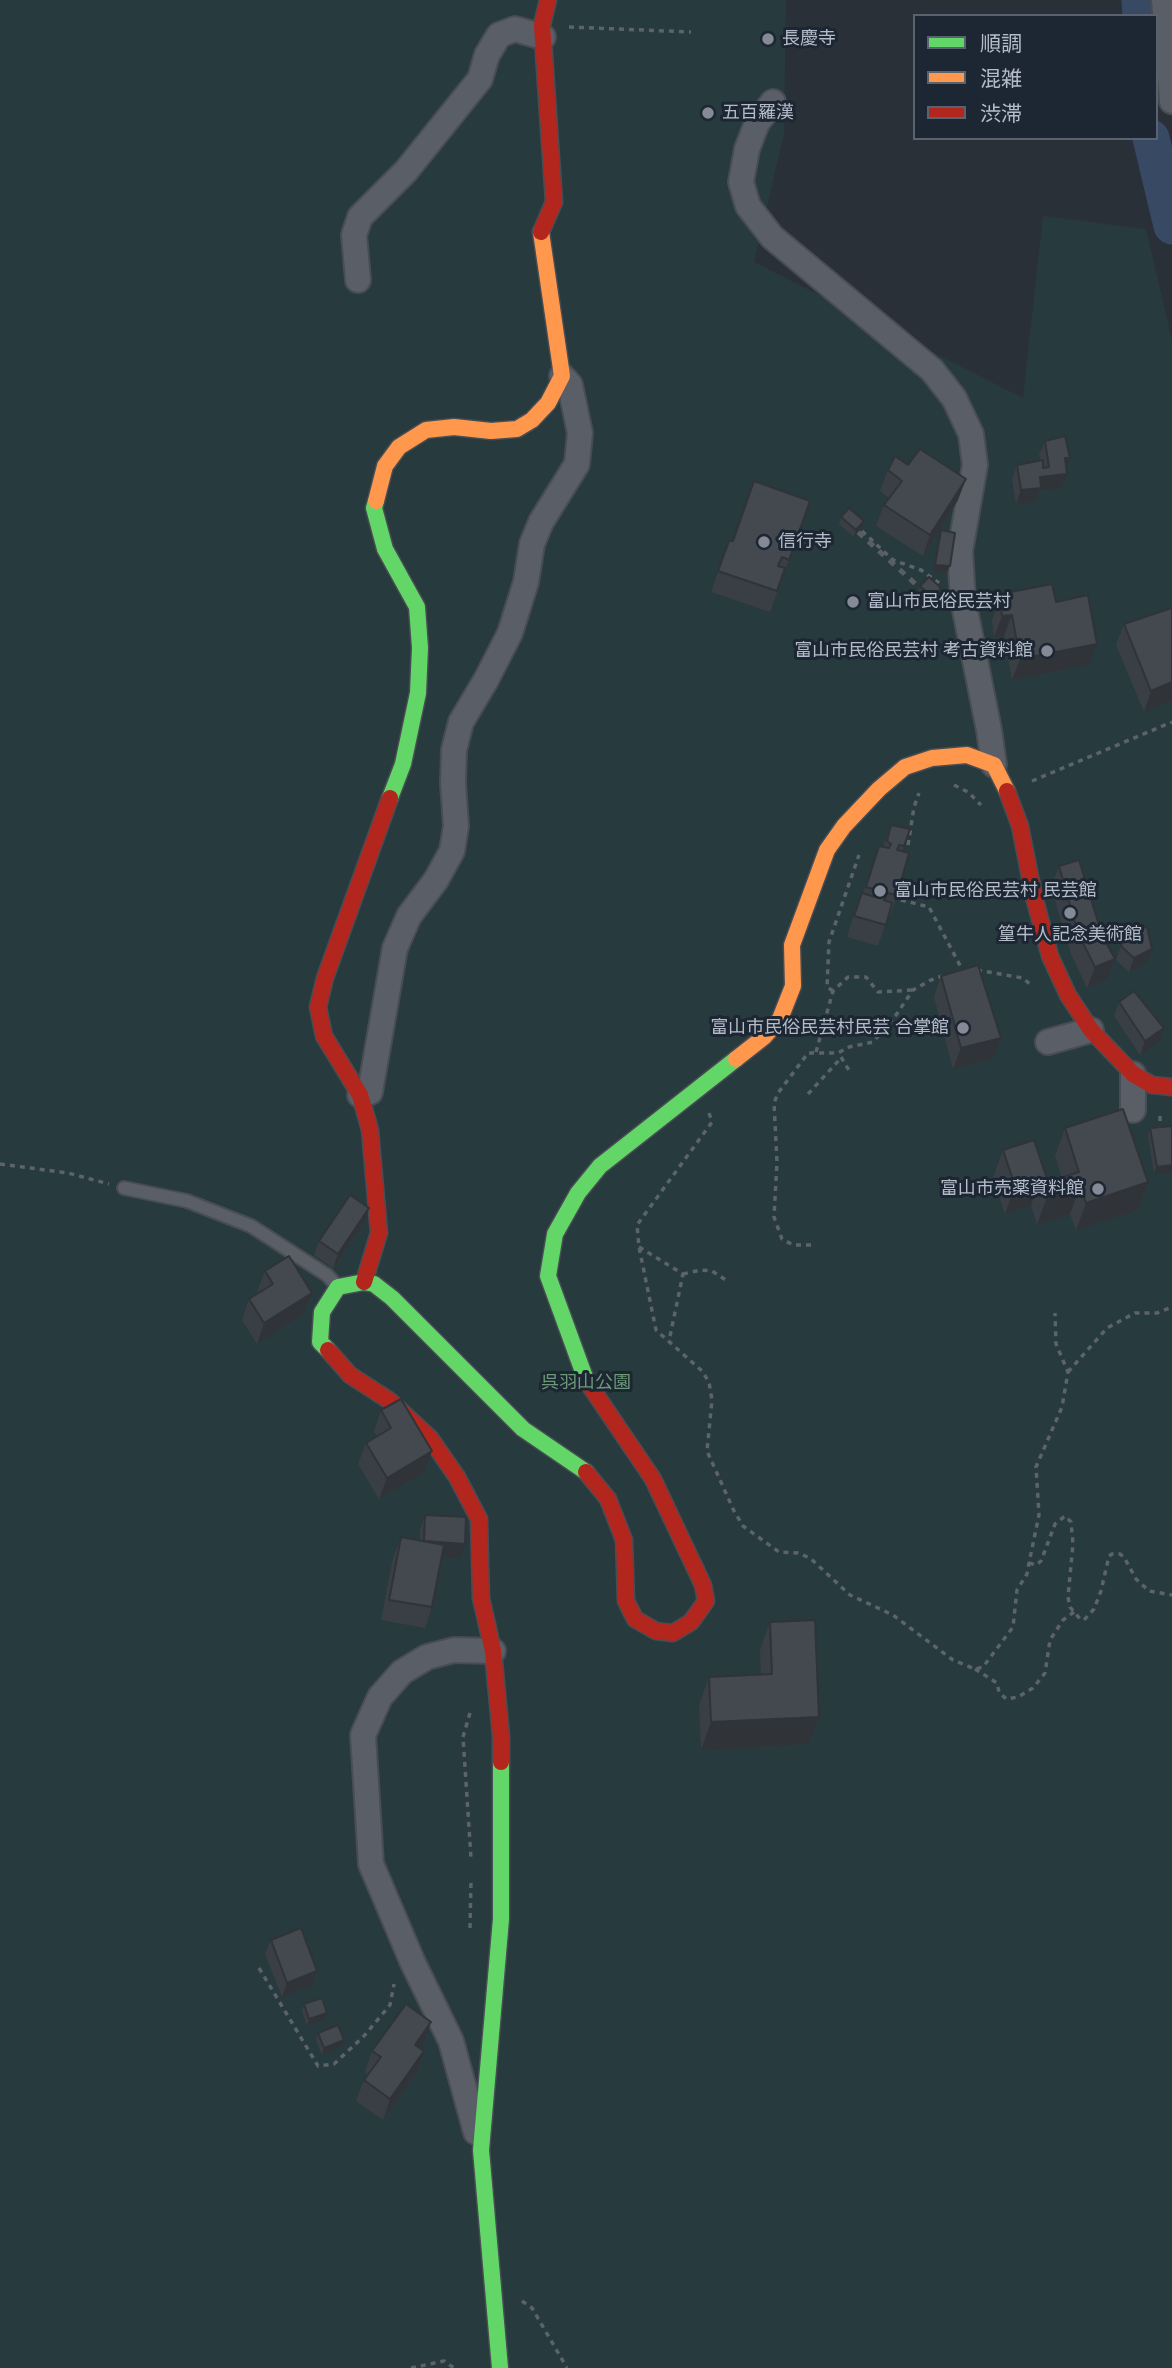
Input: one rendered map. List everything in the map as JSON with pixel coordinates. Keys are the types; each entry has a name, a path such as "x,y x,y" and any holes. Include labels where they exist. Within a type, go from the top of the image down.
{"street":[{"path":"360,1095 370,1092 395,948 409,916 436,880 452,850 456,826 454,750 460,722 510,634 526,582 532,544 541,522 577,464 580,433 570,386 562,376 540,234 554,202 543,31 548,0"},
{"path":"1164,0 1172,101"},
{"path":"358,281 354,235 360,217 406,171 480,79 487,55 499,35 515,29 543,31"},
{"path":"773,102 757,123 747,149 741,183 748,206 772,237 932,370 954,398 971,434 975,465 960,551 956,595 989,730 994,765 1020,826 1034,897 1050,956 1068,995 1090,1030 1133,1074 1152,1085 1172,1087"},
{"path":"364,1282 379,1233 370,1130 360,1095 324,1036 318,1007 325,978 402,764 418,693 421,648 417,607 385,549 374,508 385,466 398,447 426,430 454,427 491,431 517,429 532,421 548,403 562,376"},
{"path":"481,2150 501,1919 501,1736 493,1651 481,1598 479,1519 457,1477 430,1438 390,1401 350,1375 320,1342 322,1312 338,1287 364,1282 374,1284 392,1298 523,1429 586,1472 608,1499 624,1540 626,1601 635,1619 656,1631 673,1633 691,1622 706,1601 703,1585 653,1479 587,1381 548,1276 555,1234 578,1193 600,1166 764,1037 780,1020 793,986 792,945 827,850 844,826 905,766 932,758 967,755 994,765"},
{"path":"1048,1042 1090,1030"},
{"path":"1133,1074 1133,1110"},
{"path":"493,1651 454,1650 427,1657 402,1672 380,1697 363,1735 371,1864 413,1963 452,2041 481,2150 500,2368"}],"lane":[{"path":"124,1188 187,1201 251,1226 327,1275 338,1287"}],"path":[{"path":"543,31 691,32"},
{"path":"862,531 893,560 921,570 956,595"},
{"path":"1006,788 1044,777 1172,722"},
{"path":"908,845 914,807 932,758"},
{"path":"943,783 956,785 968,792 984,808"},
{"path":"834,991 827,988 829,942 863,845 844,826"},
{"path":"901,900 929,907 963,971"},
{"path":"1023,978 1024,968"},
{"path":"816,1053 834,991 848,977 866,977 878,992 913,990 931,980 963,971 987,970 1023,978 1038,992"},
{"path":"811,1245 793,1245 782,1239 774,1217 777,1162 774,1103 778,1093 808,1053 838,1053 849,1047 873,1042 913,990"},
{"path":"838,1053 849,1072"},
{"path":"808,1094 841,1058"},
{"path":"707,1110 712,1122 639,1220 639,1247 656,1330 702,1371 709,1382 712,1399 707,1451 743,1526 779,1552 798,1553 810,1558 850,1595 892,1615 953,1660 975,1669 997,1683 999,1692 1006,1699 1018,1697 1033,1688 1045,1673 1050,1640 1063,1620 1074,1612"},
{"path":"1160,1116 1160,1134"},
{"path":"0,1164 68,1173 124,1188"},
{"path":"639,1247 683,1274 701,1270 712,1271 729,1282"},
{"path":"669,1341 683,1274"},
{"path":"975,1669 983,1667 1013,1627 1017,1590 1027,1574 1039,1515 1037,1467 1062,1407 1069,1372 1107,1328 1135,1312 1157,1313 1172,1307"},
{"path":"1055,1313 1056,1345 1069,1372"},
{"path":"1030,1563 1036,1565 1041,1561 1055,1524 1065,1516 1072,1522 1073,1544 1068,1597 1070,1607 1084,1620 1094,1609 1109,1556 1112,1554 1120,1553 1136,1579 1149,1591 1172,1595"},
{"path":"259,1968 318,2066 334,2064 363,2036 390,2005 394,1984"},
{"path":"522,2300 531,2308 567,2368"},
{"path":"411,2368 444,2361 454,2368"}],"green space":[{"name":"呉羽山公園","path":"0,0 786,0 784,134 754,262 1023,398 1043,216 1146,229 1172,340 1172,2368 0,2368"}],"building":[{"path":"1065,436 1070,458 1065,458 1067,474 1040,477 1041,488 1021,490 1017,465 1043,460 1043,468 1049,467 1045,441"},
{"path":"920,449 966,479 930,535 884,505 902,481 888,470 895,456 908,465"},
{"name":"信行寺","path":"754,481 810,501 789,560 782,557 778,566 785,568 777,591 718,571 729,541 733,541"},
{"path":"849,508 864,521 856,530 841,517"},
{"path":"941,530 955,533 950,566 935,565"},
{"path":"929,577 941,588 933,598 920,586"},
{"path":"1052,584 1056,602 1088,595 1097,644 1020,659 1012,615 1002,616 1000,599 1007,598 1006,593"},
{"path":"1172,608 1172,682 1151,691 1124,624"},
{"name":"富山市民俗民芸村 民芸館","path":"891,825 910,829 904,846 899,845 897,850 909,853 897,895 887,893 884,900 892,903 886,925 854,916 862,893 875,897 876,890 866,887 879,846 889,848 891,844 887,841"},
{"path":"1079,860 1102,935 1115,959 1095,967 1078,933 1059,866"},
{"path":"1147,927 1152,949 1134,958 1121,946 1127,928"},
{"path":"978,965 1001,1038 961,1048 941,976"},
{"path":"1134,991 1164,1028 1145,1041 1119,1002"},
{"path":"1123,1109 1148,1182 1086,1203 1080,1186 1047,1197 1041,1178 1015,1186 1003,1150 1034,1140 1048,1182 1079,1172 1065,1128"},
{"path":"1172,1126 1172,1165 1157,1167 1150,1128"},
{"path":"350,1195 369,1208 338,1254 319,1241"},
{"path":"289,1256 312,1293 264,1323 249,1299 273,1284 265,1271"},
{"path":"401,1399 432,1451 387,1478 366,1443 391,1428 381,1410"},
{"path":"425,1515 466,1517 465,1544 424,1541"},
{"path":"401,1537 444,1545 432,1607 389,1600"},
{"path":"815,1620 819,1717 711,1722 709,1677 772,1674 770,1622"},
{"path":"301,1928 317,1971 287,1983 271,1940"},
{"path":"322,1998 327,2013 309,2019 304,2004"},
{"path":"406,2004 431,2022 415,2045 424,2051 390,2099 364,2080 381,2057 372,2051"},
{"path":"338,2025 344,2040 324,2048 318,2033"}],"waterway":[{"path":"1140,0 1141,14"},
{"path":"1151,140 1172,226"}],"railway":[{"path":"858,532 921,589"}],"traffic: fast":[{"path":"376,501 374,508 385,549 417,607 420,648 418,693 403,764 390,798"},
{"path":"586,1380 548,1276 555,1234 578,1193 600,1166 736,1059"},
{"path":"328,1350 320,1342 322,1312 338,1287 364,1282 374,1284 392,1298 523,1429 586,1472"},
{"path":"500,2368 481,2150 501,1919 501,1762"}],"traffic: slow":[{"path":"376,501 385,466 399,447 426,430 454,427 491,431 517,429 532,420 548,403 562,376 541,232"},
{"path":"736,1059 764,1037 780,1019 793,986 792,945 827,850 844,826 879,789 905,767 932,758 967,755 994,765 1007,791"}],"traffic: jam":[{"path":"541,232 554,202 542,25 548,0"},
{"path":"1007,791 1020,826 1034,897 1050,956 1068,995 1091,1030 1133,1074 1152,1085 1172,1087"},
{"path":"364,1282 379,1233 370,1130 360,1095 324,1036 318,1007 325,978 390,798"},
{"path":"328,1350 350,1375 390,1401 430,1438 457,1477 479,1519 481,1598 493,1651 501,1762"},
{"path":"586,1380 653,1479 703,1585 706,1601 691,1622 673,1633 656,1631 635,1619 626,1601 624,1540 608,1499 586,1472"}],"place":[{"name":"長慶寺","path":"768,39"},
{"name":"五百羅漢","path":"708,113"},
{"name":"信行寺","path":"764,542"},
{"name":"富山市民俗民芸村","path":"853,602"},
{"name":"富山市民俗民芸村 考古資料館","path":"1047,651"},
{"name":"富山市民俗民芸村 民芸館","path":"880,891"},
{"name":"篁牛人記念美術館","path":"1070,913"},
{"name":"富山市民俗民芸村民芸 合掌館","path":"963,1028"},
{"name":"富山市売薬資料館","path":"1098,1189"}]}
